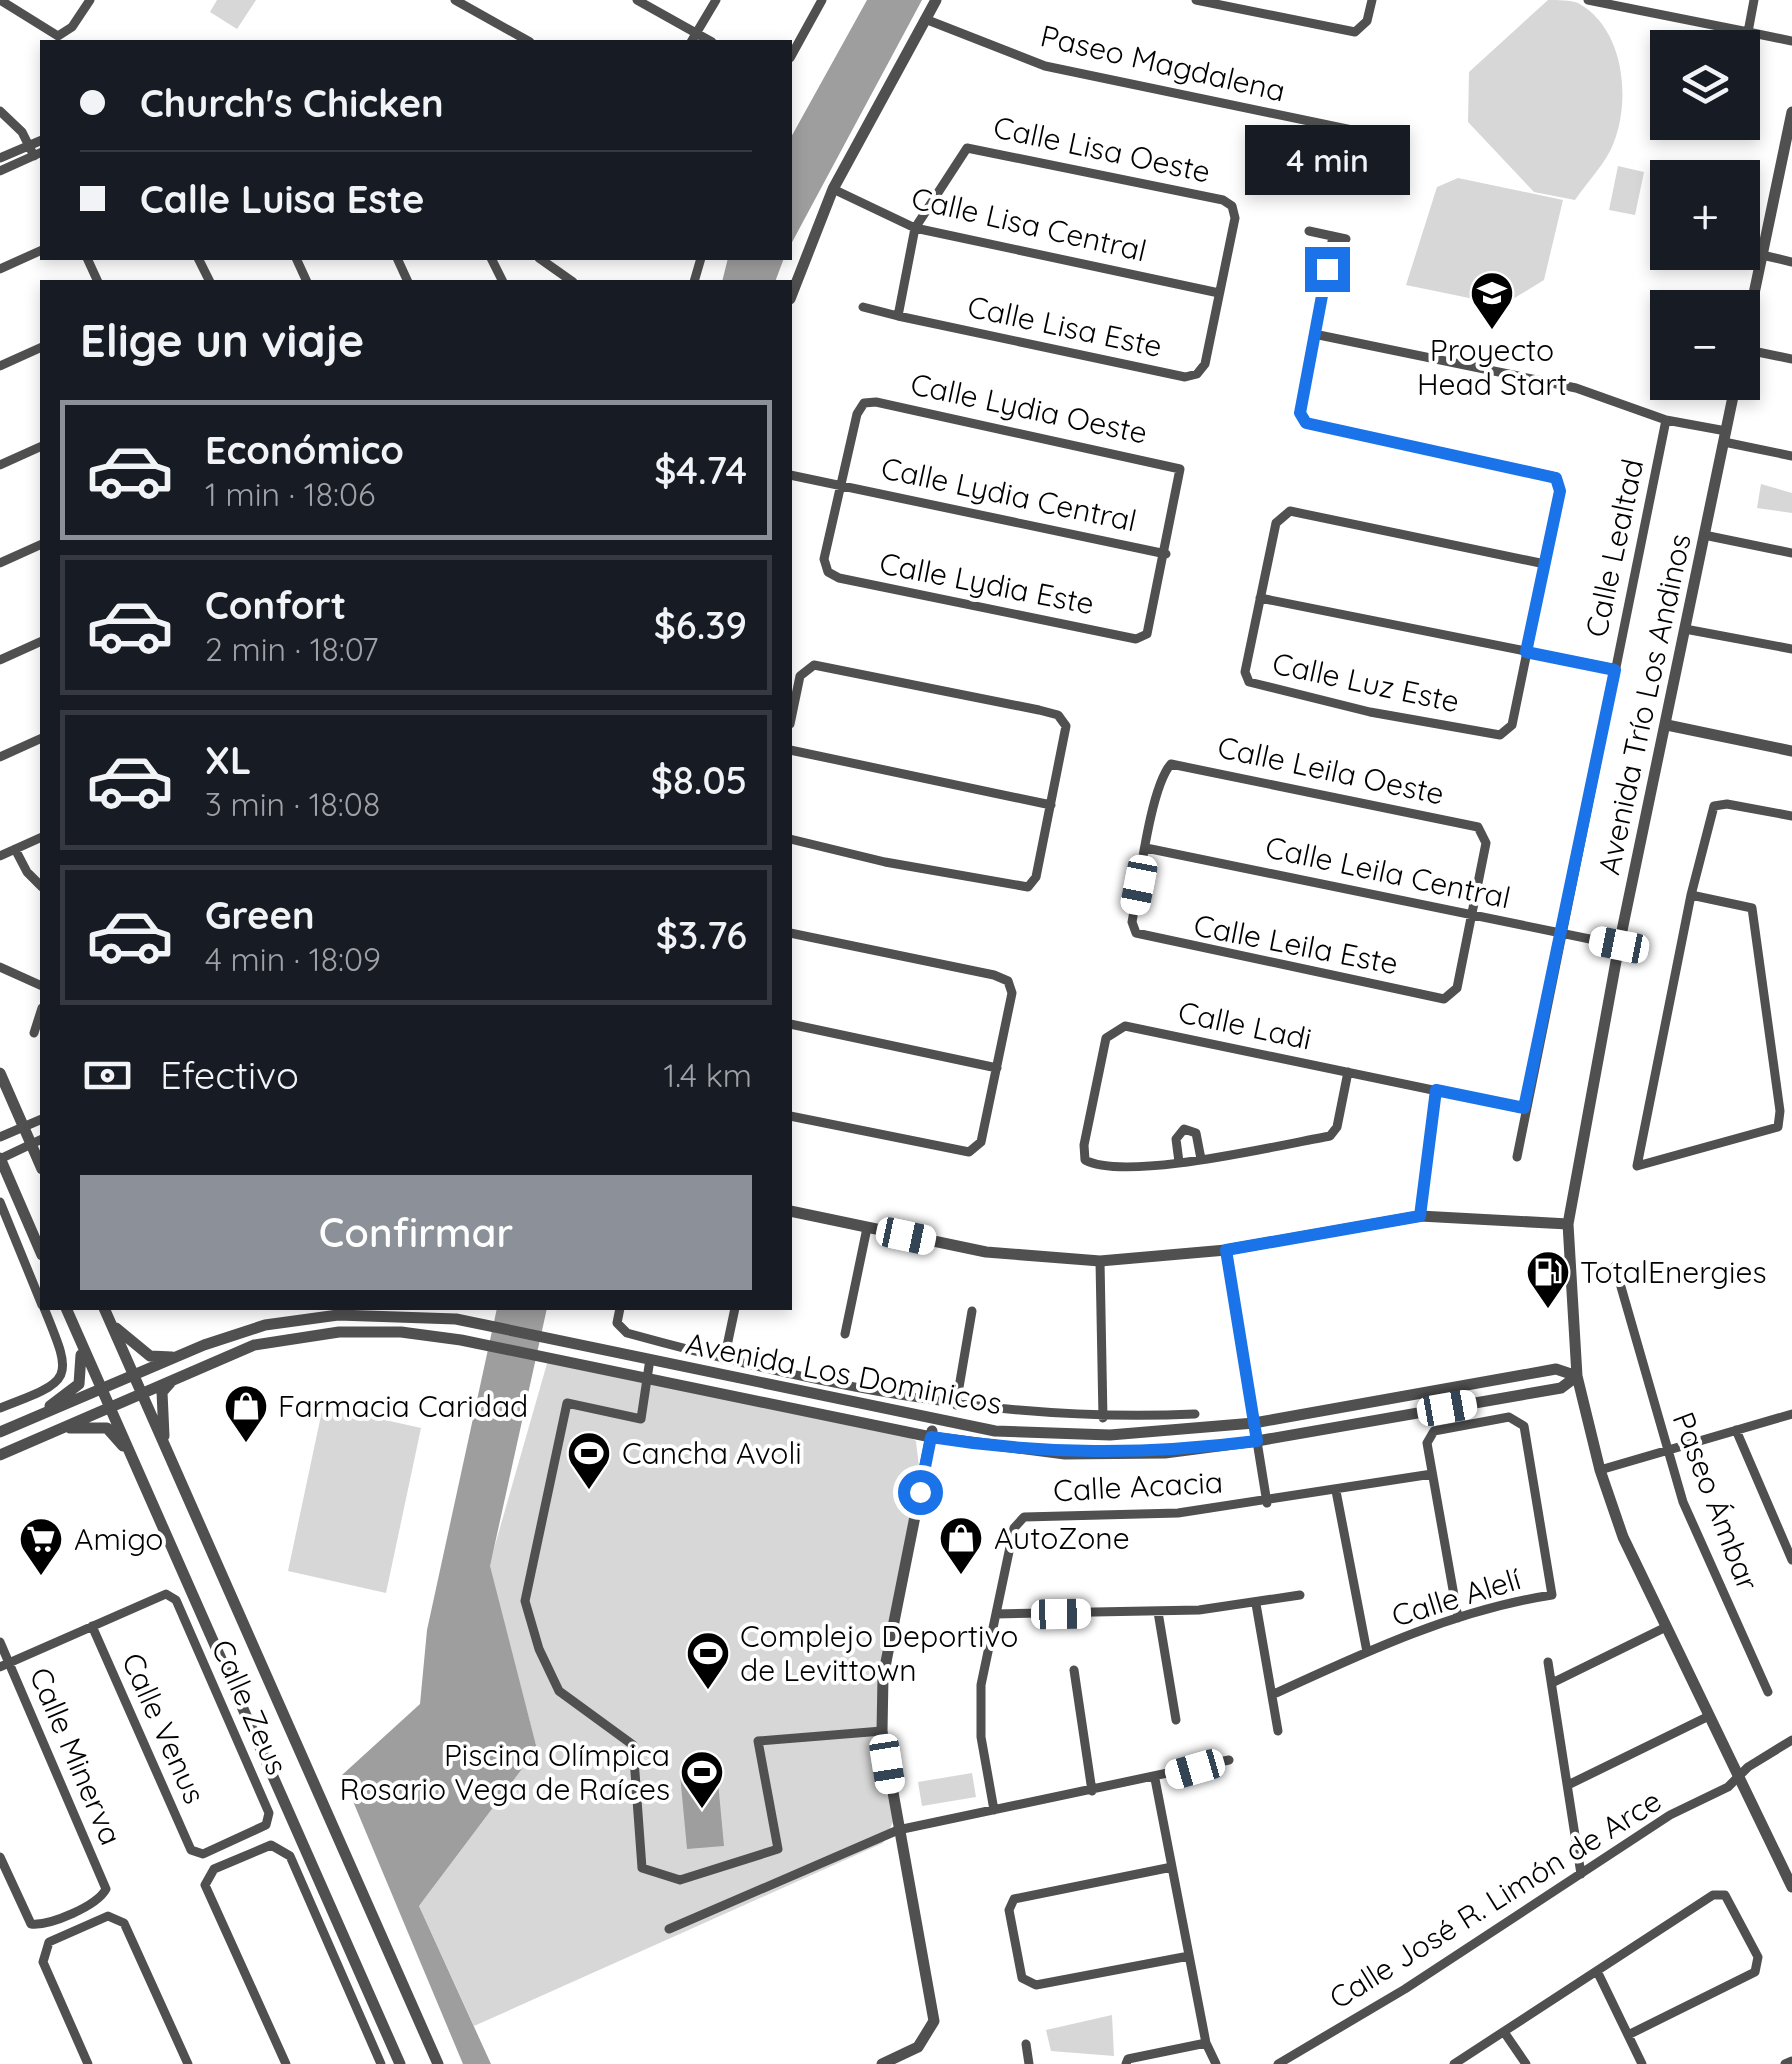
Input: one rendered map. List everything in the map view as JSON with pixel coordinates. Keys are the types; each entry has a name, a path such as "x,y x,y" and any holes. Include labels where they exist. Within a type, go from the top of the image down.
{"street":[{"path":"0,0 58,36 72,27 90,0"},
{"path":"455,0 526,40"},
{"path":"637,0 693,38 716,0"},
{"path":"792,54 822,0"},
{"path":"792,295 833,189 936,0"},
{"path":"1196,0 1354,32 1368,21 1372,0"},
{"path":"1588,0 1738,30"},
{"path":"1748,30 1754,0"},
{"name":"Paseo Magdalena","path":"925,19 1045,66 1395,139"},
{"path":"1760,34 1792,41"},
{"path":"0,111 38,154 0,171"},
{"path":"1755,290 1792,112"},
{"path":"0,158 40,141"},
{"name":"Calle Lisa Oeste","path":"915,228 967,148 1091,172 1232,206 1235,218 1219,293"},
{"name":"Calle Lisa Central","path":"833,189 915,228 1219,293"},
{"path":"898,316 915,228"},
{"path":"1308,231 1346,239"},
{"path":"1333,236 1300,413 1306,423 1556,478 1560,491 1526,652"},
{"path":"0,269 40,251"},
{"path":"1762,255 1792,262"},
{"path":"542,260 571,280"},
{"name":"Calle Lisa Este","path":"863,307 1185,377 1197,374 1205,364 1219,293"},
{"path":"1314,334 1576,388 1666,420 1792,456"},
{"path":"0,366 40,348"},
{"path":"1760,353 1792,359"},
{"name":"Avenida Trío Los Andinos","path":"1732,400 1668,725 1619,945 1568,1224 1577,1376 1600,1470 1623,1538 1792,1887"},
{"name":"Calle Lydia Oeste","path":"842,483 864,402 1172,464 1180,469 1181,478 1166,554"},
{"name":"Calle Lealtad","path":"1517,1157 1666,420"},
{"path":"0,464 40,447"},
{"name":"Calle Lydia Central","path":"792,474 1166,554"},
{"name":"Calle Lydia Este","path":"842,483 824,559 828,572 839,578 1136,639 1151,626 1166,554"},
{"path":"1544,564 1290,511 1276,522 1260,598 1615,670"},
{"path":"1704,535 1792,554"},
{"path":"0,563 40,545"},
{"name":"Calle Luz Este","path":"1260,598 1245,672 1248,682 1370,712 1500,735 1512,725 1526,652"},
{"path":"1685,629 1792,650"},
{"path":"0,660 40,642"},
{"path":"792,714 800,676 814,665 1058,715 1066,726 1036,878 1028,887 885,862 792,839"},
{"path":"1668,725 1792,751"},
{"path":"0,756 40,739"},
{"path":"792,750 1051,806"},
{"name":"Calle Leila Oeste","path":"1146,848 1162,774 1171,764 1288,786 1478,826 1486,843 1472,915"},
{"path":"1691,895 1752,908 1780,1112 1778,1127 1638,1166 1691,895 1714,806 1726,804 1792,816"},
{"path":"0,856 40,838"},
{"name":"Calle Leila Central","path":"1146,848 1619,945"},
{"name":"Calle Leila Este","path":"1146,848 1132,922 1136,934 1146,939 1444,999 1457,988 1472,915"},
{"path":"15,849 27,872 40,884"},
{"path":"792,933 1008,981 1012,993 981,1142 968,1152 792,1116"},
{"path":"0,967 40,985"},
{"path":"34,1033 40,1014"},
{"path":"792,1024 997,1068"},
{"name":"Calle Ladi","path":"1179,1162 1099,1168 1085,1160 1084,1146 1106,1038 1116,1028 1125,1026 1524,1108"},
{"path":"1202,1159 1196,1133 1184,1129 1176,1139 1179,1162 1202,1159 1330,1136 1338,1127 1348,1072"},
{"path":"0,1073 24,1127 37,1142 0,1159 40,1250"},
{"path":"1420,1216 1436,1090"},
{"path":"0,1137 40,1120"},
{"path":"0,1202 40,1299"},
{"path":"792,1212 986,1252 1100,1261 1226,1250 1420,1216 1568,1224"},
{"path":"845,1334 867,1228"},
{"path":"1226,1250 1267,1503"},
{"path":"1100,1261 1104,1418"},
{"name":"Paseo Ámbar","path":"1615,1266 1664,1451 1682,1502 1768,1692"},
{"path":"0,1408 57,1383 65,1374 65,1360 45,1310"},
{"path":"67,1310 400,2064"},
{"path":"105,1310 438,2064"},
{"path":"620,1310 617,1323 627,1333 724,1360 956,1405 1104,1418 1195,1414"},
{"path":"724,1360 735,1310"},
{"name":"Avenida Los Dominicos","path":"0,1432 176,1357 265,1325 338,1311 456,1318 995,1431 1110,1435 1254,1422 1556,1369 1577,1376"},
{"path":"956,1405 972,1311"},
{"path":"110,1322 150,1356 176,1357"},
{"path":"39,1415 78,1384 83,1365 74,1326"},
{"name":"Avenida Los Dominicos","path":"0,1455 254,1345 291,1336 400,1332 461,1340 931,1437 1064,1454 1165,1452 1257,1441 1561,1388 1577,1376"},
{"path":"650,1359 642,1419 567,1403 525,1586 539,1648 560,1690 632,1745 642,1868 680,1880 778,1849 758,1741 882,1732"},
{"path":"166,1450 162,1392 176,1377"},
{"path":"1600,1470 1792,1414"},
{"name":"Calle Alelí","path":"1274,1694 1367,1652 1502,1602 1552,1595 1524,1426 1509,1417 1434,1431 1427,1442 1432,1474"},
{"path":"882,2064 918,2047 934,2021 882,1732 882,1677 935,1420"},
{"path":"56,1430 87,1425 107,1428 131,1456"},
{"path":"1736,1430 1792,1560"},
{"path":"1432,1474 1458,1618"},
{"name":"Calle Acacia","path":"994,1810 981,1737 981,1703 1014,1528 1024,1518 1178,1513 1267,1503 1432,1474"},
{"path":"1336,1491 1367,1652"},
{"name":"Calle Zeus","path":"92,1626 166,1594 176,1600 269,1813 266,1825 239,1838 204,1854 191,1850"},
{"path":"996,1614 1158,1612 1256,1604 1300,1595"},
{"path":"1256,1604 1278,1731"},
{"path":"1158,1612 1176,1720"},
{"path":"4,1664 92,1626"},
{"name":"Calle Venus","path":"92,1626 191,1850"},
{"path":"1552,1683 1666,1627"},
{"name":"Calle Minerva","path":"0,1642 4,1664 106,1889 102,1897 70,1913 41,1926 31,1924 0,1857"},
{"path":"1548,1662 1580,1874"},
{"path":"1074,1670 1092,1791"},
{"path":"1568,1785 1709,1716"},
{"name":"Calle José R. Limón de Arce","path":"1278,2064 1405,1989 1792,1740"},
{"path":"668,1930 898,1830 1155,1779 1229,1760"},
{"path":"1155,1779 1206,2043 1216,2064"},
{"path":"286,2064 206,1886 214,1869 271,1845 290,1856 381,2064"},
{"path":"1172,1867 1014,1899 1010,1910 1022,1978 1036,1985 1189,1956"},
{"path":"1454,2064 1713,1895 1725,1895 1733,1903 1758,1957 1755,1972 1628,2035"},
{"path":"88,2064 43,1962 49,1942 108,1916 124,1923 188,2064"},
{"path":"1597,1971 1642,2064"},
{"path":"1504,2032 1526,2064"},
{"path":"1126,2064 1128,2059 1206,2043"},
{"path":"1026,2044 1029,2064"}],"shaded area":[{"path":"217,0 256,0 237,29 210,12"},
{"path":"867,0 922,0 792,242 792,135"},
{"path":"1548,0 1578,3 1593,14 1614,46 1620,65 1622,105 1614,142 1575,200 1534,192 1468,122 1469,72"},
{"path":"1618,166 1644,172 1635,215 1609,210"},
{"path":"1458,178 1563,200 1544,280 1503,305 1406,285 1437,187"},
{"path":"728,260 783,260 776,280 722,280"},
{"path":"1761,484 1792,493 1792,513 1757,508"},
{"path":"497,1310 547,1310 490,1566 537,1749 419,1906 491,2064 463,2064 342,1775 420,1704 427,1630"},
{"name":"Complejo Deportivo de Levittown","path":"548,1360 902,1433 916,1441 919,1467 880,1677 893,1822 883,1843 474,2026 419,1906 537,1749 489,1566"},
{"path":"323,1406 421,1428 386,1593 288,1571"},
{"name":"Piscina Olímpica Rosario Vega de Raíces","path":"717,1771 724,1846 687,1849 680,1774"},
{"path":"972,1773 976,1797 922,1806 918,1782"},
{"path":"1112,2015 1114,2056 1051,2051 1046,2030"}],"place":[{"name":"Proyecto Head Start","path":"1492,331"},
{"name":"TotalEnergies","path":"1548,1310"},
{"name":"Farmacia Caridad","path":"246,1444"},
{"name":"Cancha Avoli","path":"589,1491"},
{"name":"AutoZone","path":"961,1576"},
{"name":"Amigo","path":"41,1577"},
{"name":"Complejo Deportivo de Levittown","path":"708,1691"},
{"name":"Piscina Olímpica Rosario Vega de Raíces","path":"702,1810"}],"route":[{"path":"920,1492 931,1437 1064,1454 1165,1452 1257,1441 1226,1250 1420,1216 1436,1090 1524,1108 1615,670 1526,652 1560,491 1556,478 1306,423 1300,413 1327,269"}]}
